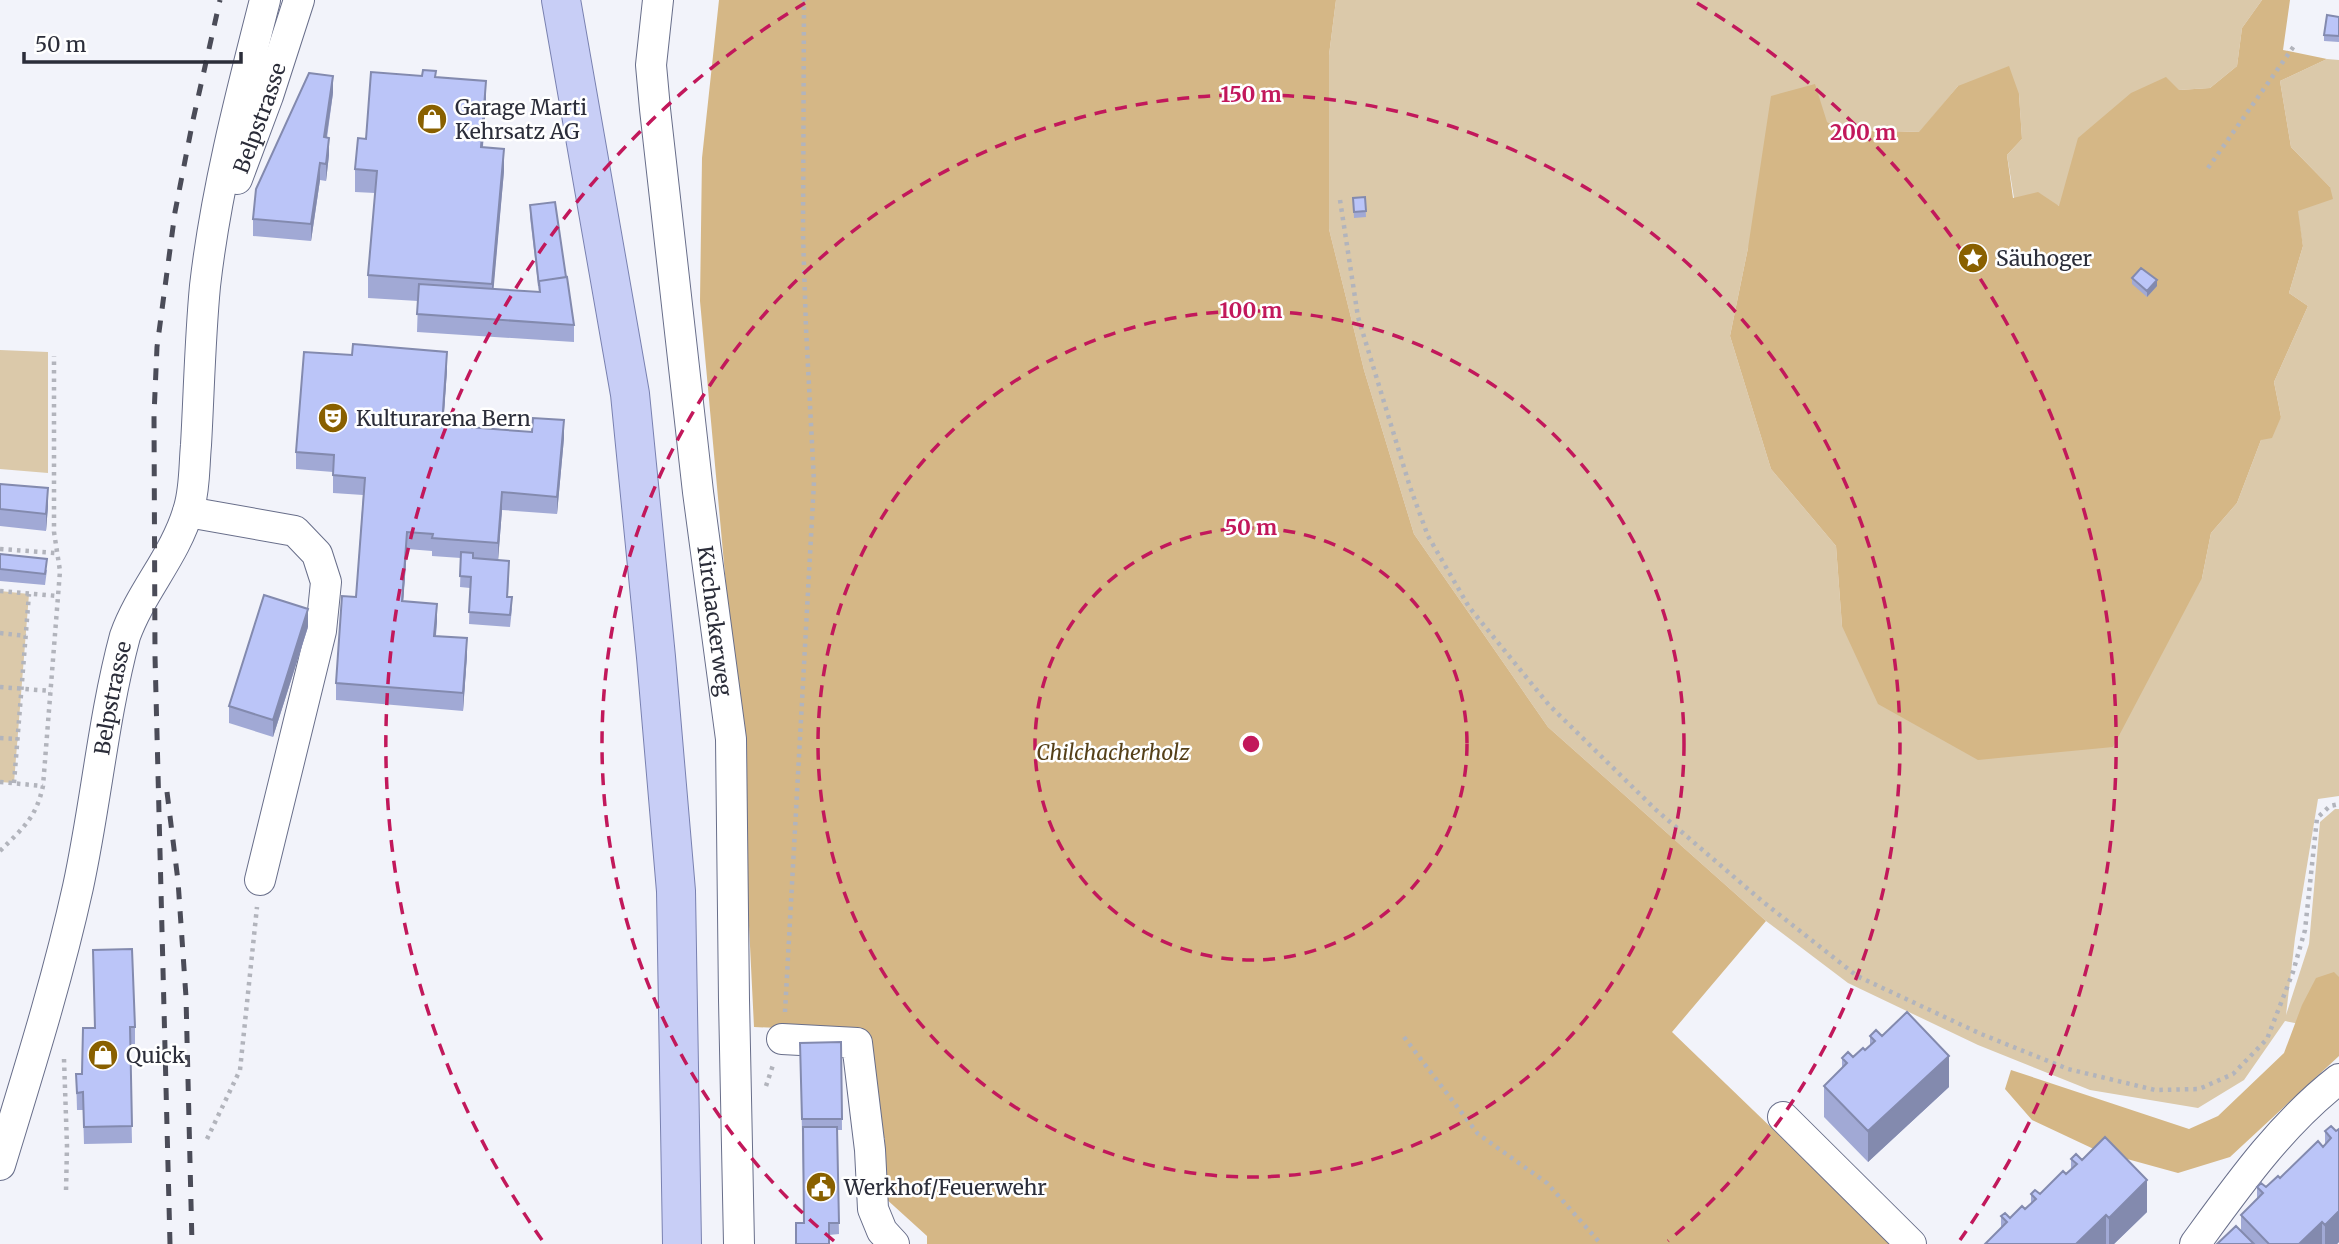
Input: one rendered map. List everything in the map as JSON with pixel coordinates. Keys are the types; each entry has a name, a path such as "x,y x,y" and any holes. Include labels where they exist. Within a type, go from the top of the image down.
{"main road":[{"path":"561,0 630,394 656,657 676,891 682,1244"}],"street":[{"name":"Belpstrasse","path":"0,1165 46,1019 63,951 78,886 103,741 125,636 131,619 173,548 192,496 199,347 213,234 227,153 265,0"},
{"name":"Belpstrasse","path":"213,234 268,96 299,0"},
{"name":"Kirchackerweg","path":"658,0 651,65 655,109 698,492 731,739 739,1244"},
{"path":"188,512 295,531 317,554 326,582 321,631 260,880"},
{"path":"782,1039 858,1042 870,1150 873,1209 882,1231 894,1244"},
{"path":"2195,1244 2255,1163 2313,1099 2339,1079"},
{"path":"1783,1117 1911,1244"}],"path":[{"path":"763,1092 782,1039 792,909 814,482 803,235 804,0"},
{"path":"2208,168 2294,46"},
{"path":"1340,200 1358,317 1410,487 1428,536 1469,607 1549,705 1655,809 1762,901 1857,976 1981,1034 2068,1069 2155,1090 2199,1089 2233,1074 2267,1039 2293,972 2305,930 2318,818 2330,806 2339,804"},
{"path":"0,851 25,826 38,806 43,786 60,572 54,532 54,356"},
{"path":"0,549 56,553"},
{"path":"0,591 58,596"},
{"path":"14,783 29,594"},
{"path":"0,634 26,636"},
{"path":"0,687 51,691"},
{"path":"0,738 18,740"},
{"path":"0,782 43,786"},
{"path":"207,1139 240,1070 260,880"},
{"path":"1404,1037 1478,1135 1547,1184 1601,1244"},
{"path":"64,1058 66,1191"}],"shaded area":[{"path":"1336,0 2262,0 2242,28 2237,66 2210,88 2179,90 2060,206 2014,198 2007,155 2022,139 2019,94 1958,86 1920,132 1860,130 1827,122 1748,248 1730,336 1771,469 1836,546 1842,626 2202,578 2211,533 2237,503 2261,440 2281,417 2274,382 2308,306 2289,293 2303,246 2297,211 2330,187 2291,147 2280,81 2327,59 2339,60 2339,796 2318,799 2295,938 2286,1015 2309,944 2320,822 2335,809 2339,809 2339,1032 2285,1021 2244,1080 2198,1108 2090,1090 1978,1045 1848,983 1766,921 1548,727 1414,534 1364,370 1329,229 1329,55"},
{"path":"0,350 48,352 48,473 0,469"},
{"path":"0,591 29,594 14,783 0,782"}],"green space":[{"name":"Chilchacherholz","path":"719,0 1336,0 1329,55 1329,229 1364,370 1414,534 1548,727 1766,921 1672,1032 1892,1244 927,1244 927,1236 884,1197 885,1138 877,1138 876,1095 868,1032 754,1027 744,824 730,629 700,301 702,158"},
{"path":"2262,0 2290,0 2283,50 2327,59 2280,81 2291,147 2330,187 2333,199 2298,211 2303,246 2289,293 2308,306 2274,382 2281,417 2272,438 2261,440 2237,503 2211,533 2202,578 2113,747 1978,760 1878,704 1842,626 1836,546 1771,469 1730,336 1748,248 1771,96 1815,84 1827,122 1860,130 1919,132 1958,86 2009,66 2019,94 2022,139 2007,155 2013,198 2038,192 2059,206 2078,138 2131,93 2166,77 2179,90 2210,88 2237,66 2242,28"},
{"path":"2334,972 2339,977 2339,1056 2230,1157 2178,1173 2098,1151 2032,1120 2005,1089 2011,1070 2189,1129 2218,1116 2284,1053 2302,1005 2316,978"}],"building":[{"path":"2327,15 2339,17 2339,36 2324,35"},
{"path":"423,70 436,71 435,77 486,81 481,147 504,149 492,284 368,275 377,171 355,169 358,138 366,139 371,72 422,76"},
{"path":"309,73 333,76 324,137 329,138 326,164 320,163 311,224 253,219 256,189"},
{"path":"1365,197 1366,211 1354,212 1353,198"},
{"path":"555,202 566,277 539,281 539,286 530,205"},
{"path":"2141,268 2157,280 2147,291 2132,278"},
{"path":"567,277 574,325 417,314 419,284 540,292 539,281"},
{"path":"353,344 447,352 442,425 532,432 533,418 564,420 557,497 502,492 498,543 432,538 433,534 407,532 402,601 437,604 434,636 467,638 463,693 336,683 342,596 356,597 365,478 333,475 334,455 296,452 304,352 352,355"},
{"path":"0,484 48,488 46,514 0,509"},
{"path":"461,552 473,553 473,558 509,561 507,597 512,597 510,615 469,612 471,577 460,576"},
{"path":"0,554 47,559 45,574 0,569"},
{"path":"264,595 308,609 273,720 229,706"},
{"path":"132,949 135,1027 130,1027 132,1126 84,1127 83,1092 77,1093 76,1074 82,1074 83,1028 95,1028 93,950"},
{"path":"1907,1012 1949,1056 1868,1131 1824,1086 1847,1063 1842,1058 1848,1052 1853,1057 1863,1048 1865,1050 1875,1041 1870,1036 1876,1030 1882,1036"},
{"path":"841,1042 842,1119 802,1119 800,1043"},
{"path":"2331,1126 2336,1131 2339,1129 2339,1211 2325,1225 2322,1222 2299,1244 2269,1244 2241,1215 2263,1193 2257,1187 2261,1183 2266,1187 2278,1176 2280,1178 2318,1141 2323,1147 2331,1138 2325,1131"},
{"name":"Werkhof/Feuerwehr","path":"803,1127 837,1127 839,1223 829,1223 829,1244 796,1244 796,1223 804,1223"},
{"path":"2105,1137 2147,1180 2109,1218 2106,1215 2076,1244 1985,1244 2007,1222 2001,1216 2005,1213 2010,1218 2022,1206 2025,1209 2036,1199 2031,1194 2035,1190 2040,1194 2063,1171 2066,1174 2077,1164 2071,1159 2076,1154 2082,1160"},
{"path":"2236,1226 2254,1244 2217,1244"}],"railway":[{"path":"170,1244 155,656 154,415 157,347 175,212 220,0"},
{"path":"167,792 178,881 186,997 192,1244"}],"place":[{"name":"Garage Marti Kehrsatz AG","path":"432,119"},
{"name":"Säuhoger","path":"1973,258"},
{"name":"Kulturarena Bern","path":"333,418"},
{"name":"Quick","path":"103,1055"},
{"name":"Werkhof/Feuerwehr","path":"821,1187"}]}
